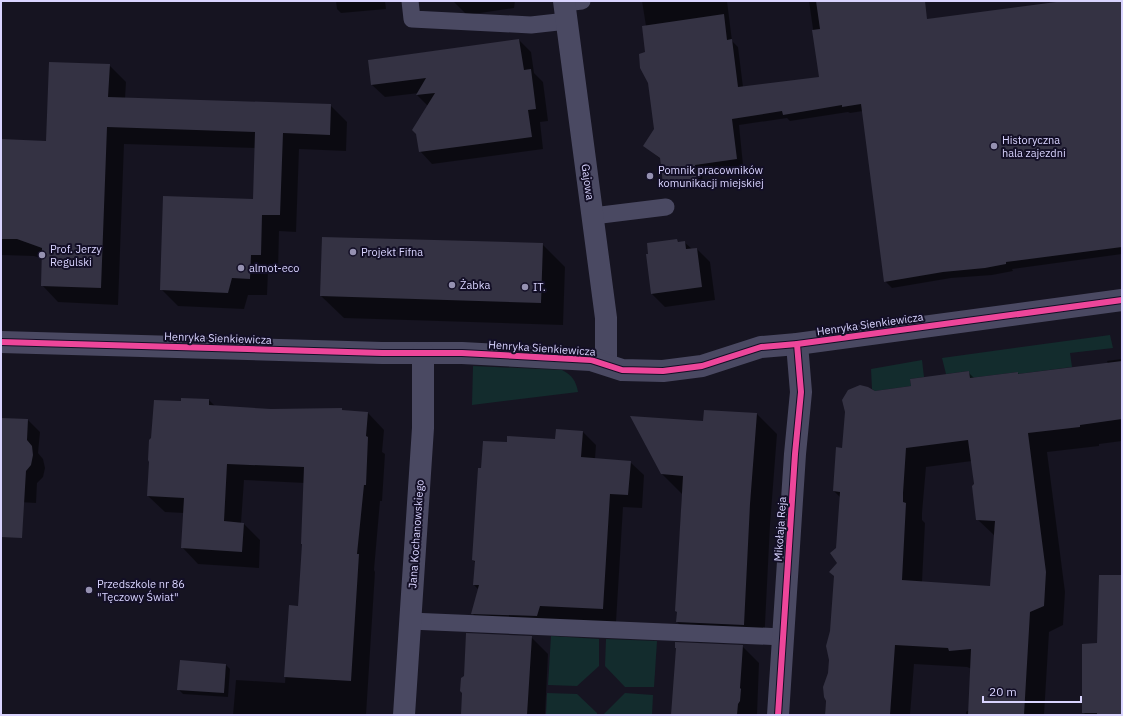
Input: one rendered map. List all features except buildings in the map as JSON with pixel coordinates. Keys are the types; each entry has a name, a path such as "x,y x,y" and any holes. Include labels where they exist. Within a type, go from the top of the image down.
{"street":[{"name":"Gajowa","path":"569,7 606,318 606,364"},
{"name":"Henryka Sienkiewicza","path":"1,342 382,353 462,353 592,360 622,370 663,371 702,366 761,347 797,344 1122,300"},
{"name":"Mikołaja Reja","path":"778,715 795,454 801,392 797,344"},
{"name":"Jana Kochanowskiego","path":"404,715 423,428 423,353"}],"lane":[{"path":"410,1 412,19 531,25 569,7"},
{"path":"593,216 666,207"},
{"path":"410,621 783,637"}],"green space":[{"path":"1110,335 1113,348 1070,353 1072,367 970,378 969,371 946,374 942,358"},
{"path":"922,360 924,377 910,379 911,386 875,391 872,389 871,369"},
{"path":"473,366 562,370 573,379 578,392 472,405"},
{"path":"551,636 599,639 599,666 577,686 548,685"},
{"path":"606,639 657,641 654,687 625,687 605,666"},
{"path":"547,693 577,694 597,713 597,715 546,715"},
{"path":"625,693 653,695 652,715 603,715"}],"cycle path":[{"path":"1,342 382,353 462,353 591,360 622,370 663,371 702,366 761,347 797,344 1122,300"},
{"path":"778,715 795,454 801,392 797,344"}],"place":[{"name":"Historyczna hala zajezdni","path":"994,146"},
{"name":"Pomnik pracowników komunikacji miejskiej","path":"650,176"},
{"name":"Projekt Fifna","path":"353,252"},
{"name":"Prof. Jerzy Regulski","path":"42,255"},
{"name":"almot-eco","path":"241,268"},
{"name":"Żabka","path":"452,285"},
{"name":"IT.","path":"525,287"},
{"name":"Przedszkole nr 86 \"Tęczowy Świat\"","path":"89,590"}]}
